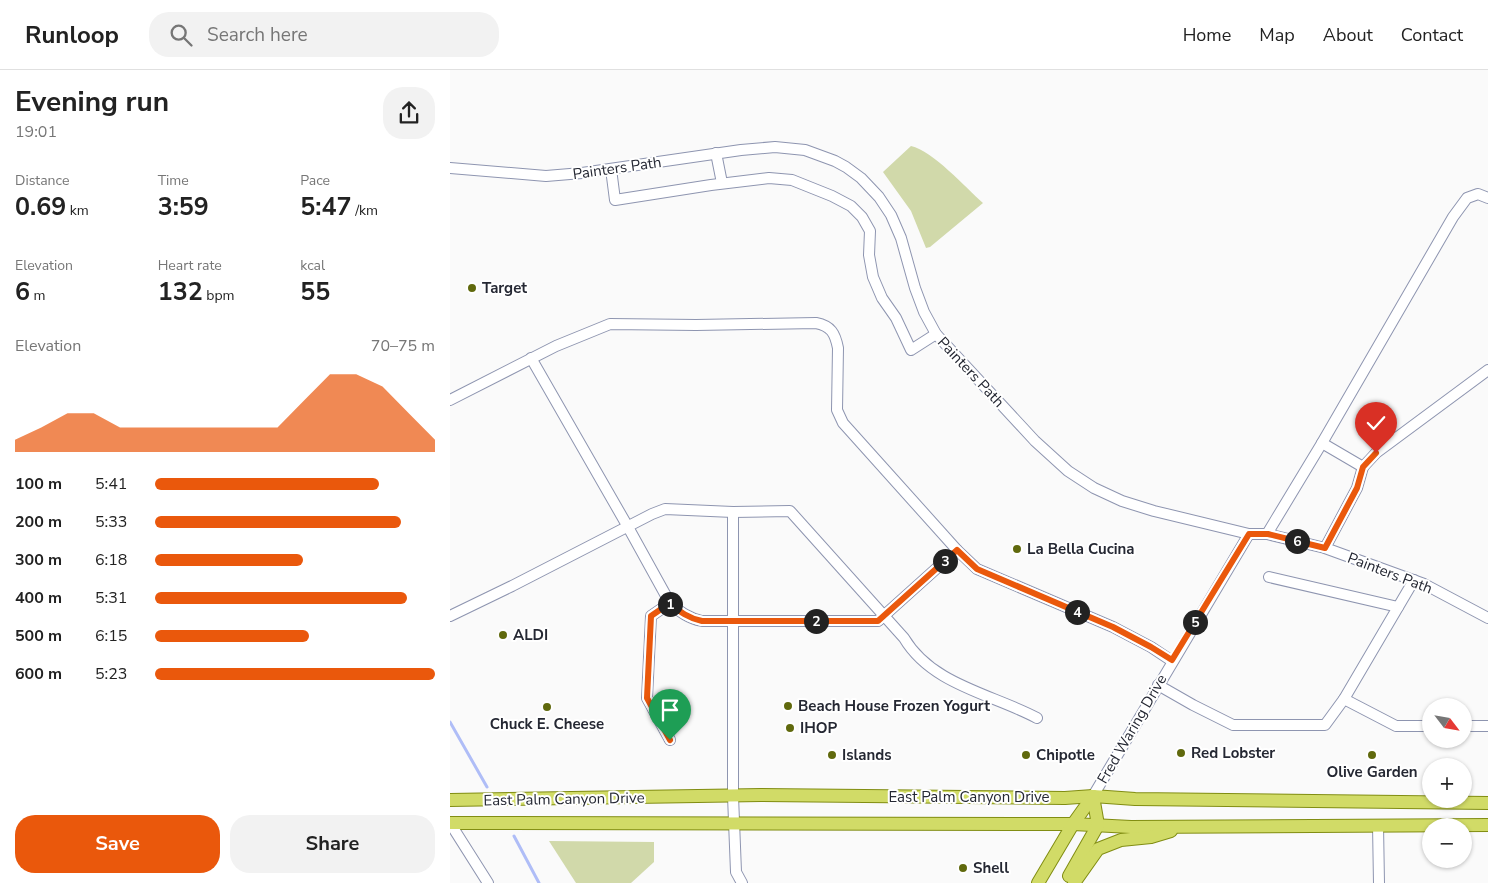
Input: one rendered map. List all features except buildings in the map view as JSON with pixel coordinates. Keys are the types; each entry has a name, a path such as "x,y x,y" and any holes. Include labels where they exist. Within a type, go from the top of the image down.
{"main road":[{"name":"East Palm Canyon Drive","path":"450,800 733,796 1065,798 1093,796 1135,799 1488,803"},
{"name":"Fred Waring Drive","path":"1038,883 1073,824 1093,796"},
{"name":"Fred Waring Drive","path":"1093,796 1098,825"},
{"name":"East Palm Canyon Drive","path":"450,823 1073,824 1186,826 1488,825"},
{"path":"1065,883 1098,825"},
{"path":"1074,883 1098,849 1121,840 1151,836 1186,826"}],"street":[{"name":"Painters Path","path":"450,168 546,176 775,147 805,150 835,161 846,166 861,178 879,197 891,215 902,238 915,288 924,312 936,334 1035,441 1068,471 1094,488 1122,501 1154,511 1249,534 1268,534 1325,548 1414,580 1488,618"},
{"path":"716,153 722,183"},
{"path":"611,169 615,200 722,183 769,178 792,180 832,196 851,206 862,217 870,231 869,255 872,277 882,298 896,318 911,350 936,334"},
{"path":"1268,534 1453,217 1467,198 1478,194 1488,198"},
{"path":"450,400 556,346 610,324 816,323 826,325 832,331 838,348 837,410 843,423 957,550 977,569 1113,627 1172,660"},
{"path":"531,358 670,603 691,619 702,621 878,621 957,550"},
{"path":"1325,548 1357,488 1363,467 1376,453 1488,370"},
{"path":"1322,443 1363,467"},
{"path":"450,616 665,509 733,512 790,511 904,638 910,649 938,673 1037,718"},
{"path":"733,512 733,796 736,872 742,883"},
{"name":"Fred Waring Drive","path":"1093,796 1172,660 1249,534"},
{"path":"1269,577 1398,607"},
{"path":"1158,685 1233,726 1325,725 1344,699 1414,580"},
{"path":"670,603 651,616 647,698 670,740"},
{"path":"1344,699 1396,726 1422,726"},
{"path":"1472,726 1488,726"},
{"path":"450,823 488,883"},
{"path":"1378,825 1379,883"}],"green space":[{"path":"911,146 920,149 939,162 983,203 930,247 926,248 911,211 883,172"},
{"path":"549,841 654,842 654,862 631,883 576,883"}],"waterway":[{"path":"450,722 487,787"},
{"path":"514,836 539,883"}],"place":[{"name":"Target","path":"472,288"},
{"name":"La Bella Cucina","path":"1017,549"},
{"name":"ALDI","path":"503,635"},
{"name":"Beach House Frozen Yogurt","path":"788,706"},
{"name":"Chuck E. Cheese","path":"547,707"},
{"name":"IHOP","path":"790,728"},
{"name":"Red Lobster","path":"1181,753"},
{"name":"Islands","path":"832,755"},
{"name":"Chipotle","path":"1026,755"},
{"name":"Olive Garden","path":"1372,755"},
{"name":"Shell","path":"963,868"}],"route":[{"path":"670,740 647,698 651,616 670,603 691,619 702,621 878,621 957,550 977,569 1113,627 1172,660 1249,534 1268,534 1325,548 1357,488 1363,467 1376,453"}]}
